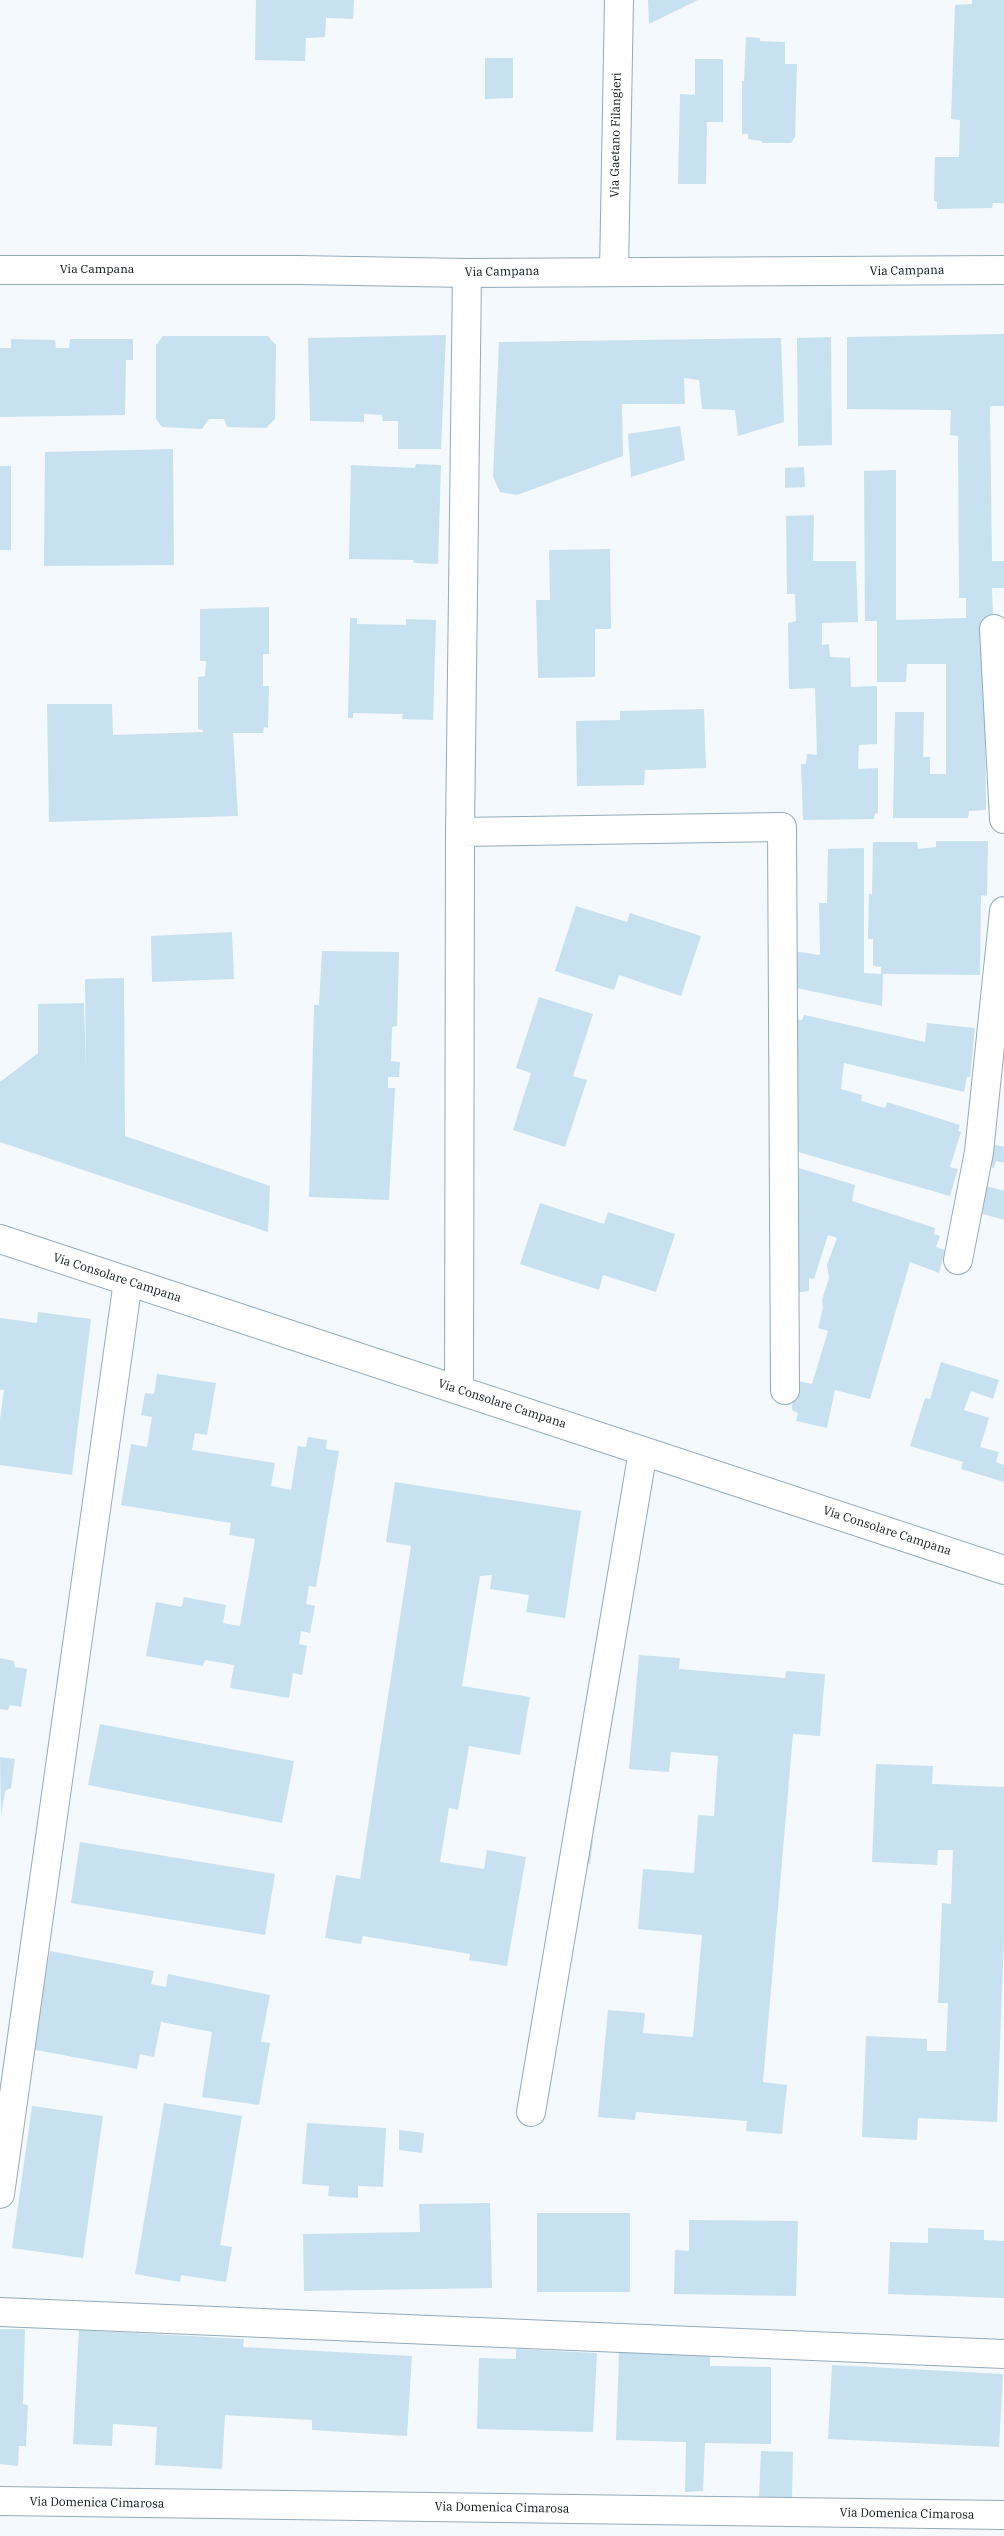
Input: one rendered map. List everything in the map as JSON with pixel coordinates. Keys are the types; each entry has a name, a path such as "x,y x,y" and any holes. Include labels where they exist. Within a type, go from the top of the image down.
{"street":[{"name":"Via Gaetano Filangieri","path":"614,271 619,0"},
{"name":"Via Campana","path":"0,270 467,272 1004,270"},
{"path":"459,1390 460,832 467,272"},
{"path":"994,629 1004,819"},
{"path":"460,832 782,827 785,1390"},
{"path":"958,1260 979,1152 1004,911"},
{"name":"Via Consolare Campana","path":"0,1239 1004,1570"},
{"path":"0,2194 128,1281"},
{"path":"531,2112 643,1451"},
{"path":"0,2312 1004,2354"},
{"name":"Via Domenica Cimarosa","path":"0,2501 1004,2515"}],"building":[{"path":"256,0 354,0 353,19 326,18 325,37 306,38 305,61 255,60"},
{"path":"648,0 698,0 649,24"},
{"path":"972,0 1004,0 1004,203 993,203 992,208 937,209 937,202 934,201 935,157 959,157 960,120 951,119 955,5 972,4"},
{"path":"746,37 760,38 760,41 785,42 785,64 797,64 795,137 791,143 762,143 762,141 748,139 748,134 742,134 742,81 744,81"},
{"path":"485,58 513,58 513,98 485,99"},
{"path":"695,59 723,59 723,122 707,122 706,184 678,184 680,94 695,95"},
{"path":"1004,334 1004,406 990,406 992,561 1004,561 1004,588 992,588 993,618 984,619 986,810 969,811 968,818 893,818 895,712 924,712 923,757 930,757 930,774 946,774 946,664 907,664 906,682 877,682 877,621 865,621 864,471 896,470 896,620 966,618 966,598 959,598 958,436 950,435 951,410 847,409 847,337"},
{"path":"446,335 441,449 398,449 398,421 383,421 382,415 364,414 364,422 310,421 308,338"},
{"path":"163,336 268,336 276,345 275,419 266,428 227,427 224,419 209,419 202,429 162,427 156,419 156,345"},
{"path":"831,337 832,445 798,446 797,338"},
{"path":"781,338 784,422 738,436 735,410 702,409 699,380 684,378 685,404 622,404 623,456 517,495 500,492 493,477 499,342"},
{"path":"11,339 55,340 56,348 69,348 70,339 133,339 133,360 126,360 125,415 0,417 0,348 11,348"},
{"path":"680,426 685,460 631,477 628,434"},
{"path":"173,449 174,565 44,566 45,452"},
{"path":"416,464 441,465 438,564 414,563 413,560 349,559 351,465 415,468"},
{"path":"0,466 11,466 11,550 0,550"},
{"path":"804,467 805,487 785,488 785,468"},
{"path":"814,515 813,561 856,561 858,622 822,623 822,645 829,644 830,657 850,658 851,687 877,686 877,744 859,745 858,769 878,768 878,813 875,814 874,819 803,820 801,764 806,764 807,754 817,755 815,688 789,689 788,623 796,621 795,594 787,594 786,516"},
{"path":"610,549 611,629 595,629 595,677 538,678 536,600 550,600 549,550"},
{"path":"269,607 269,654 263,654 263,686 269,686 268,728 264,727 263,733 233,733 238,816 49,822 47,704 112,704 113,735 203,732 203,730 198,729 198,677 205,676 206,661 200,661 200,609"},
{"path":"350,618 357,618 357,624 406,625 406,619 436,620 433,720 402,719 403,714 353,713 353,718 348,718"},
{"path":"704,709 706,768 645,770 644,785 577,786 576,721 620,720 620,711"},
{"path":"936,841 988,841 987,896 981,895 980,975 883,974 882,1006 792,987 792,951 820,955 819,903 827,903 828,849 864,848 864,973 881,974 881,967 873,966 873,939 868,939 869,894 872,894 873,842 917,842 918,849 936,847"},
{"path":"576,906 627,922 630,913 701,936 681,996 619,975 614,990 555,971"},
{"path":"232,932 234,979 152,982 151,936"},
{"path":"322,951 399,952 397,1026 392,1027 391,1061 400,1062 399,1077 388,1077 388,1088 395,1088 389,1200 309,1197 314,1005 319,1005"},
{"path":"124,978 125,1136 270,1186 268,1232 0,1142 0,1082 38,1053 38,1004 84,1003 86,1072 85,979"},
{"path":"539,997 593,1014 573,1076 587,1080 565,1147 513,1130 531,1073 516,1068"},
{"path":"804,1015 925,1042 927,1023 975,1028 970,1077 967,1077 964,1092 844,1063 841,1089 862,1095 861,1101 885,1108 887,1102 960,1125 958,1131 961,1132 950,1167 958,1169 950,1196 791,1150 791,1019 802,1020"},
{"path":"984,1142 1004,1147 1004,1163 996,1161 994,1168 982,1165"},
{"path":"799,1168 855,1185 852,1201 935,1228 934,1234 940,1236 936,1247 945,1250 939,1273 910,1262 870,1399 835,1390 827,1428 796,1421 798,1413 792,1410 793,1380 812,1384 828,1331 818,1328 823,1308 822,1300 829,1278 827,1265 837,1238 828,1235 814,1279 809,1278 809,1291 794,1293 794,1224"},
{"path":"979,1184 1004,1191 1004,1220 976,1212"},
{"path":"540,1203 604,1224 608,1212 675,1234 656,1292 603,1275 599,1290 520,1264"},
{"path":"38,1312 91,1319 72,1475 0,1465 0,1419 4,1390 0,1390 0,1318 37,1323"},
{"path":"941,1362 999,1380 993,1399 971,1391 964,1410 989,1418 980,1447 999,1452 996,1462 1004,1465 1004,1482 961,1469 963,1462 910,1446 925,1398 930,1399"},
{"path":"157,1374 216,1383 207,1435 195,1433 192,1450 275,1463 271,1486 291,1490 298,1446 306,1447 308,1437 327,1440 326,1449 339,1451 316,1587 309,1586 306,1604 315,1606 310,1633 301,1631 299,1644 307,1646 302,1675 293,1673 289,1698 230,1688 234,1665 205,1660 203,1666 146,1656 156,1602 182,1607 184,1597 226,1605 223,1623 240,1626 255,1539 229,1535 231,1523 121,1505 131,1444 147,1447 152,1417 141,1415 145,1393 154,1394"},
{"path":"395,1482 581,1511 565,1618 526,1612 529,1595 490,1589 492,1575 480,1576 462,1686 530,1697 520,1755 469,1746 458,1810 449,1808 440,1862 484,1869 487,1850 526,1857 507,1966 469,1960 470,1954 363,1936 361,1944 325,1938 336,1875 360,1879 411,1546 386,1542"},
{"path":"639,1655 680,1658 679,1669 785,1678 786,1671 825,1674 820,1736 793,1734 763,2082 787,2085 782,2134 746,2131 747,2121 636,2112 635,2120 598,2117 608,2010 645,2013 643,2033 693,2037 702,1935 638,1929 643,1869 694,1873 698,1815 714,1816 718,1756 671,1752 669,1772 629,1769"},
{"path":"0,1658 14,1661 15,1667 27,1669 21,1707 10,1705 8,1710 0,1709"},
{"path":"100,1724 294,1761 282,1823 88,1785"},
{"path":"0,1757 15,1759 11,1788 5,1791 1,1816"},
{"path":"876,1764 933,1766 932,1784 1004,1787 1004,1937 997,2122 918,2118 917,2140 862,2137 866,2036 927,2039 927,2051 946,2051 948,2003 938,2003 942,1903 951,1904 953,1850 938,1850 937,1865 872,1862"},
{"path":"580,1838 593,1840 590,1864 576,1862"},
{"path":"80,1842 275,1874 265,1935 71,1903"},
{"path":"50,1951 154,1971 151,1984 166,1987 168,1974 270,1995 261,2042 270,2043 259,2105 202,2097 212,2032 161,2022 154,2057 140,2054 137,2069 31,2049"},
{"path":"164,2103 242,2116 220,2245 232,2247 226,2282 181,2275 180,2282 135,2274"},
{"path":"32,2106 103,2116 83,2258 12,2248"},
{"path":"307,2123 386,2128 383,2187 358,2186 358,2198 328,2196 329,2186 302,2184"},
{"path":"399,2130 424,2133 422,2153 399,2150"},
{"path":"490,2203 492,2288 304,2291 303,2234 420,2232 419,2204"},
{"path":"537,2213 630,2213 630,2292 537,2292"},
{"path":"689,2220 798,2221 796,2296 674,2294 675,2250 689,2251"},
{"path":"928,2228 984,2230 984,2240 1004,2241 1004,2298 888,2294 890,2242 928,2243"},
{"path":"0,2329 25,2329 23,2404 28,2405 26,2446 19,2446 18,2466 0,2464"},
{"path":"79,2330 244,2339 243,2347 412,2356 407,2436 312,2430 312,2420 225,2415 222,2469 155,2465 157,2427 113,2424 112,2446 73,2444"},
{"path":"516,2349 597,2353 593,2432 477,2429 479,2358 516,2359"},
{"path":"619,2352 710,2356 710,2366 771,2367 771,2444 705,2443 703,2491 685,2492 686,2442 616,2440"},
{"path":"832,2365 1003,2374 999,2447 828,2439"},
{"path":"761,2451 793,2452 792,2499 759,2498"}]}
